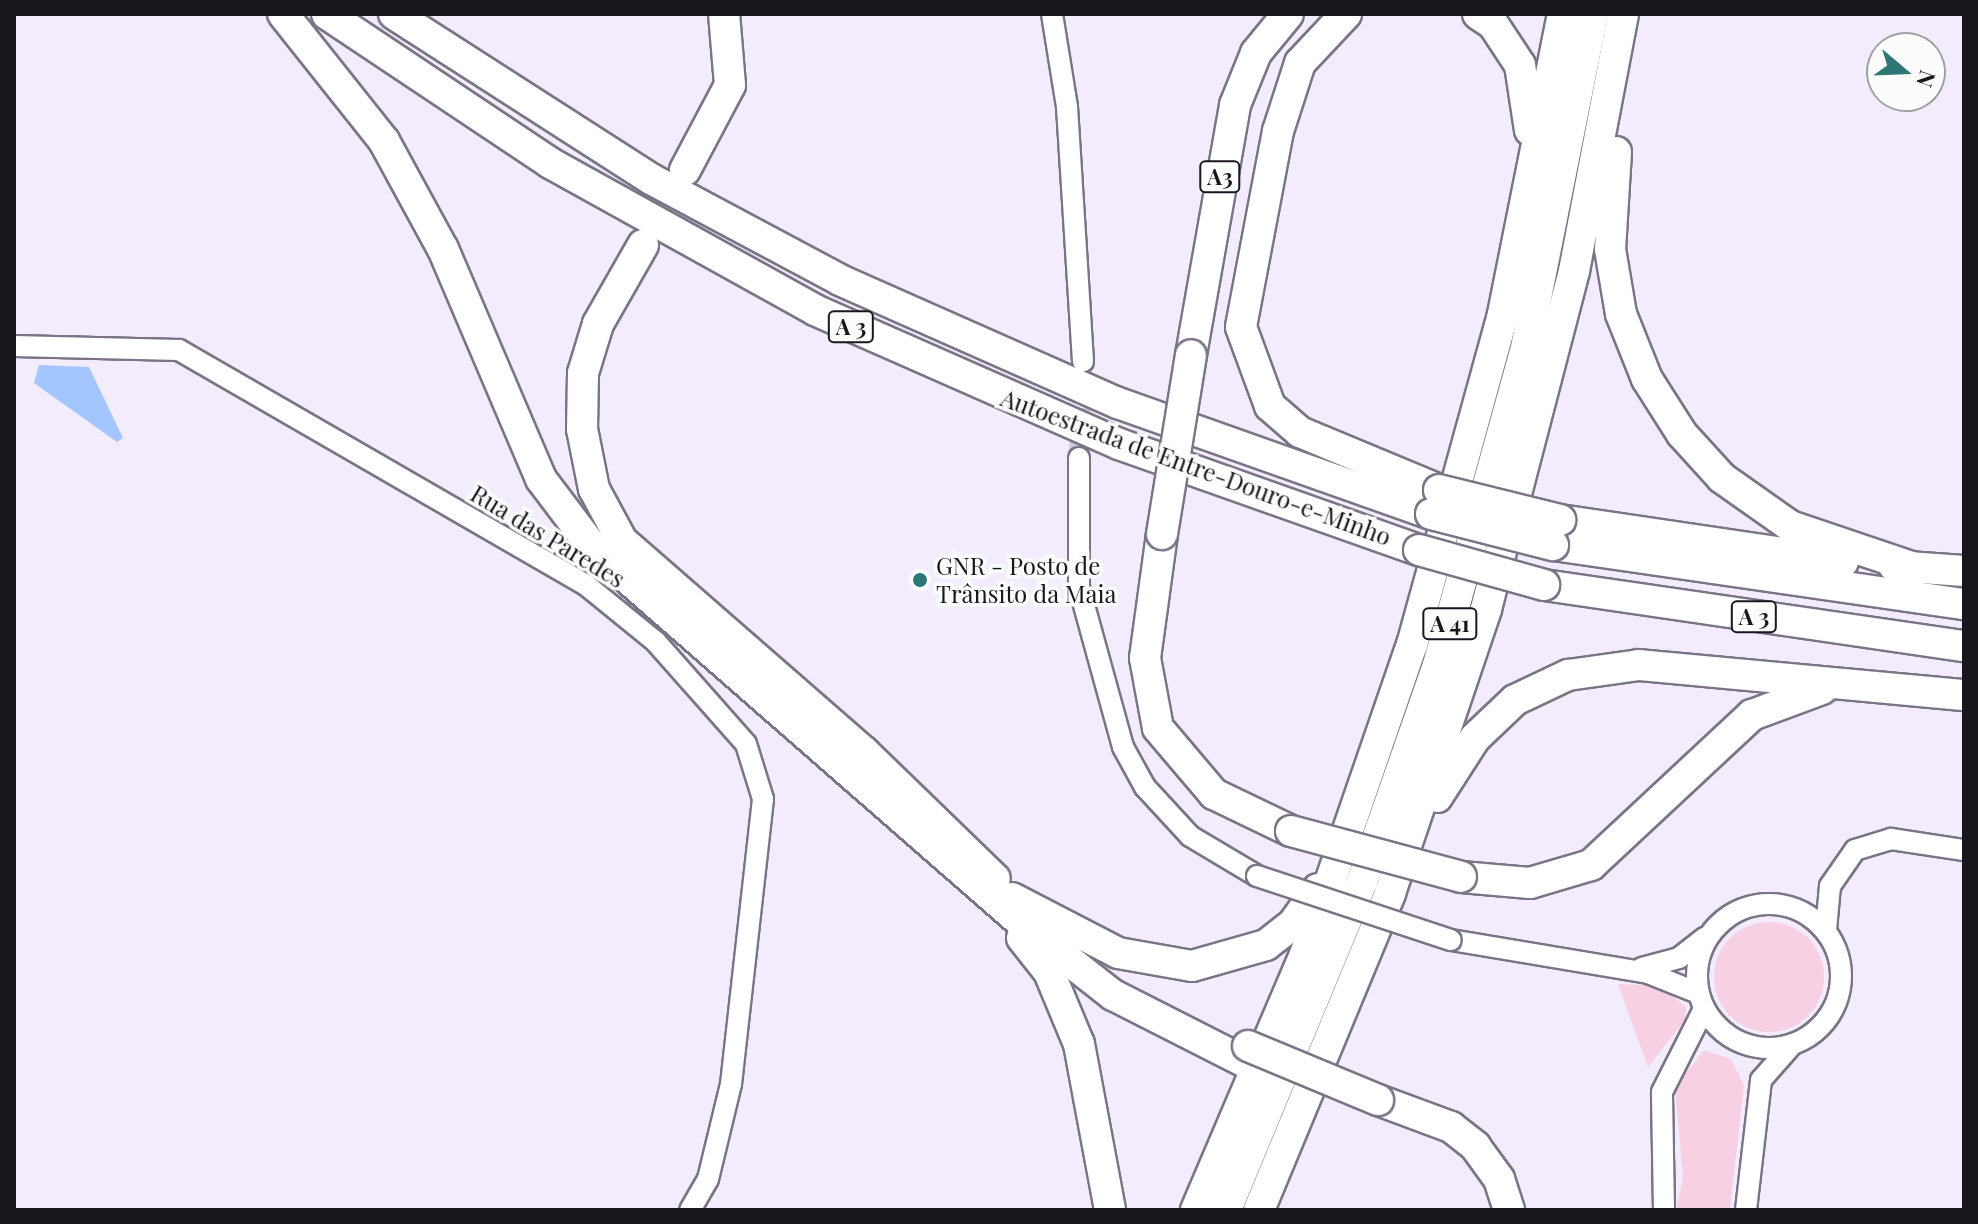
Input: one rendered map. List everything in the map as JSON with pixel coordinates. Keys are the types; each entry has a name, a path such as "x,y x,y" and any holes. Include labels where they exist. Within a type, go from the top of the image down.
{"highway":[{"path":"283,14 384,141 443,249 541,479 594,549 973,882 1113,995 1245,1054 1376,1107 1451,1127 1475,1146 1499,1179 1509,1210"},
{"name":"Autoestrada de Entre-Douro-e-Minho","path":"327,14 550,163 815,310 1119,444 1419,550 1544,585 1964,646"},
{"name":"Autoestrada de Entre-Douro-e-Minho","path":"394,14 651,179 840,280 1118,403 1435,502"},
{"path":"685,170 730,85 724,14"},
{"name":"A3","path":"1288,14 1256,53 1235,105 1191,355 1145,658 1158,728 1214,794 1291,831 1461,877 1530,883 1591,865 1752,715 1844,684"},
{"path":"1346,14 1300,63 1278,131 1241,327 1270,406 1300,432 1435,502 1556,532 1964,571"},
{"path":"1478,14 1493,24 1527,88 1527,210"},
{"path":"1196,1210 1356,816 1463,472 1527,210 1563,14"},
{"name":"A 41","path":"1226,1210 1362,882 1438,665 1527,343 1593,14"},
{"path":"1621,28 1625,98 1610,249 1621,314 1647,379 1697,452 1743,496 1815,539 1915,568"},
{"name":"A 41","path":"1259,1210 1302,1113 1407,849 1520,490 1621,28"},
{"path":"643,245 598,324 583,373 582,429 594,489 622,541 864,752 1012,898 1120,982 1245,1054"},
{"name":"A 3","path":"1556,532 1964,604"},
{"path":"1407,849 1475,738 1515,700 1568,675 1639,665 1964,695"},
{"path":"1012,898 1128,957 1177,966 1221,962 1293,924 1356,816"},
{"path":"973,882 1049,972 1064,1004 1110,1210"},
{"path":"1376,1107 1454,1152 1483,1183 1493,1210"},
{"path":"1282,1210 1303,1152 1302,1113"}],"street":[{"path":"1052,14 1067,107 1083,361"},
{"name":"Rua das Paredes","path":"14,346 162,347 207,368 614,604 746,744 763,799 731,1084 708,1179 690,1210"},
{"path":"1079,458 1079,587 1123,747 1145,787 1190,836 1257,876 1451,940 1626,969 1701,1001 1734,1039 1758,1094"},
{"path":"1626,969 1679,958 1750,906 1806,902 1830,886 1855,850 1871,841 1964,850"},
{"path":"1746,1210 1758,1094 1770,1062 1823,1023 1839,994 1842,972 1826,930 1830,886"},
{"path":"1781,904 1826,930"},
{"path":"1664,1210 1662,1092 1685,1046 1701,1001 1698,961 1712,932"},
{"path":"1685,1046 1705,1034 1796,1043"}],"shaded area":[{"path":"1769,922 1790,926 1808,938 1820,956 1824,977 1820,998 1808,1016 1790,1028 1769,1032 1748,1028 1730,1016 1718,998 1714,977 1718,956 1730,938 1748,926"},
{"path":"1618,984 1660,986 1686,1007 1685,1020 1648,1067"},
{"path":"1704,1050 1731,1059 1744,1086 1730,1210 1676,1210 1683,1177 1675,1087"}],"water":[{"path":"39,365 89,367 123,438 117,442 34,383"}],"tunnel":[{"path":"1079,458 1082,378"}],"place":[{"name":"GNR - Posto de Trânsito da Maia","path":"920,580"}]}
